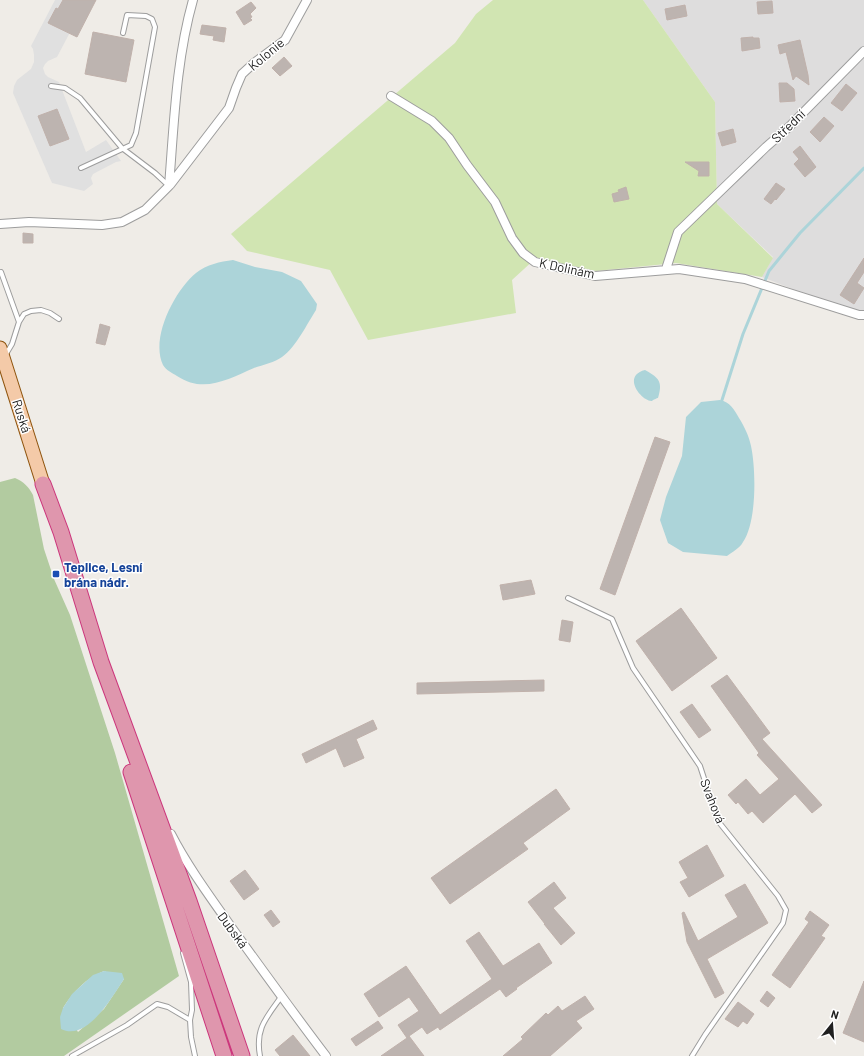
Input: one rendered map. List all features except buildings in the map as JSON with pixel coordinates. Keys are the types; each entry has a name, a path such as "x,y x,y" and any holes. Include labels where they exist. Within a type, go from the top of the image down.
{"highway":[{"path":"43,484 61,532 101,662 189,901 242,1056"},
{"path":"43,484 55,535 224,1056"}],"main road":[{"name":"Ruská","path":"1,353 43,484"}],"street":[{"path":"169,186 176,89 193,0"},
{"name":"Kolonie","path":"0,224 29,222 102,225 122,222 145,210 169,186 229,108 242,74 285,40 307,0"},
{"name":"Střední","path":"666,270 678,232 766,147 790,126 864,51"},
{"name":"K Dolinám","path":"392,96 432,121 449,138 495,202 512,238 522,253 535,262 595,276 678,269 745,279 859,315 864,315"},
{"name":"Dubská","path":"151,796 172,837 195,875 281,997 326,1056"}],"lane":[{"path":"81,168 131,145 136,133 155,27 152,18 146,16 127,15 124,33"},
{"path":"51,86 65,88 80,98 122,148 155,173 169,186"},
{"path":"1,272 19,322"},
{"path":"1,353 12,344 19,322 27,312 41,310 50,312 59,319"},
{"name":"Svahová","path":"568,598 612,619 633,668 700,766 718,821 778,896 786,910 782,923 709,1028 692,1056"},
{"path":"175,904 175,919"},
{"path":"181,948 191,982 192,1010 190,1020 191,1037 195,1056"},
{"path":"260,1056 260,1034 263,1023 281,997"},
{"path":"72,1056 127,1025 157,1004 168,1007 190,1020"}],"shaded area":[{"path":"55,0 87,0 57,57 45,64 43,68 45,74 59,82 86,152 106,140 121,161 93,174 91,178 93,184 84,191 52,183 13,93 17,80 31,69 34,62 34,55 31,46"},
{"path":"643,0 864,0 864,317 762,277 773,257 717,204 715,102"}],"green space":[{"path":"493,0 643,0 715,102 717,204 773,258 762,277 676,263 596,271 536,258 512,280 516,313 368,340 330,270 247,251 231,234 455,43 476,14"},
{"path":"15,478 26,485 33,495 44,549 54,579 70,615 115,753 179,976 64,1056 0,1056 0,482","holes":["104,971 124,979 104,1009 78,1032 63,1008 71,996 91,977"]}],"water":[{"path":"233,260 255,267 282,272 301,281 317,304 316,310 297,341 287,353 279,359 216,383 197,384 187,381 169,371 163,365 160,354 160,342 162,329 167,315 180,291 196,273 209,265"},
{"path":"645,370 654,375 660,384 658,398 652,401 643,397 639,393 634,383 638,373"},
{"path":"720,400 729,404 733,409 748,435 750,442 754,468 754,495 751,522 748,533 742,544 727,556 683,552 668,543 660,520 666,497 682,456 686,417 701,402"},
{"path":"104,971 122,973 124,979 106,1006 89,1024 80,1029 71,1031 61,1029 60,1017 63,1008 72,994 93,975"}],"waterway":[{"path":"722,400 743,334 769,271 800,233 864,168"}],"place":[{"name":"Teplice, Lesní brána nádr.","path":"56,574"}]}
